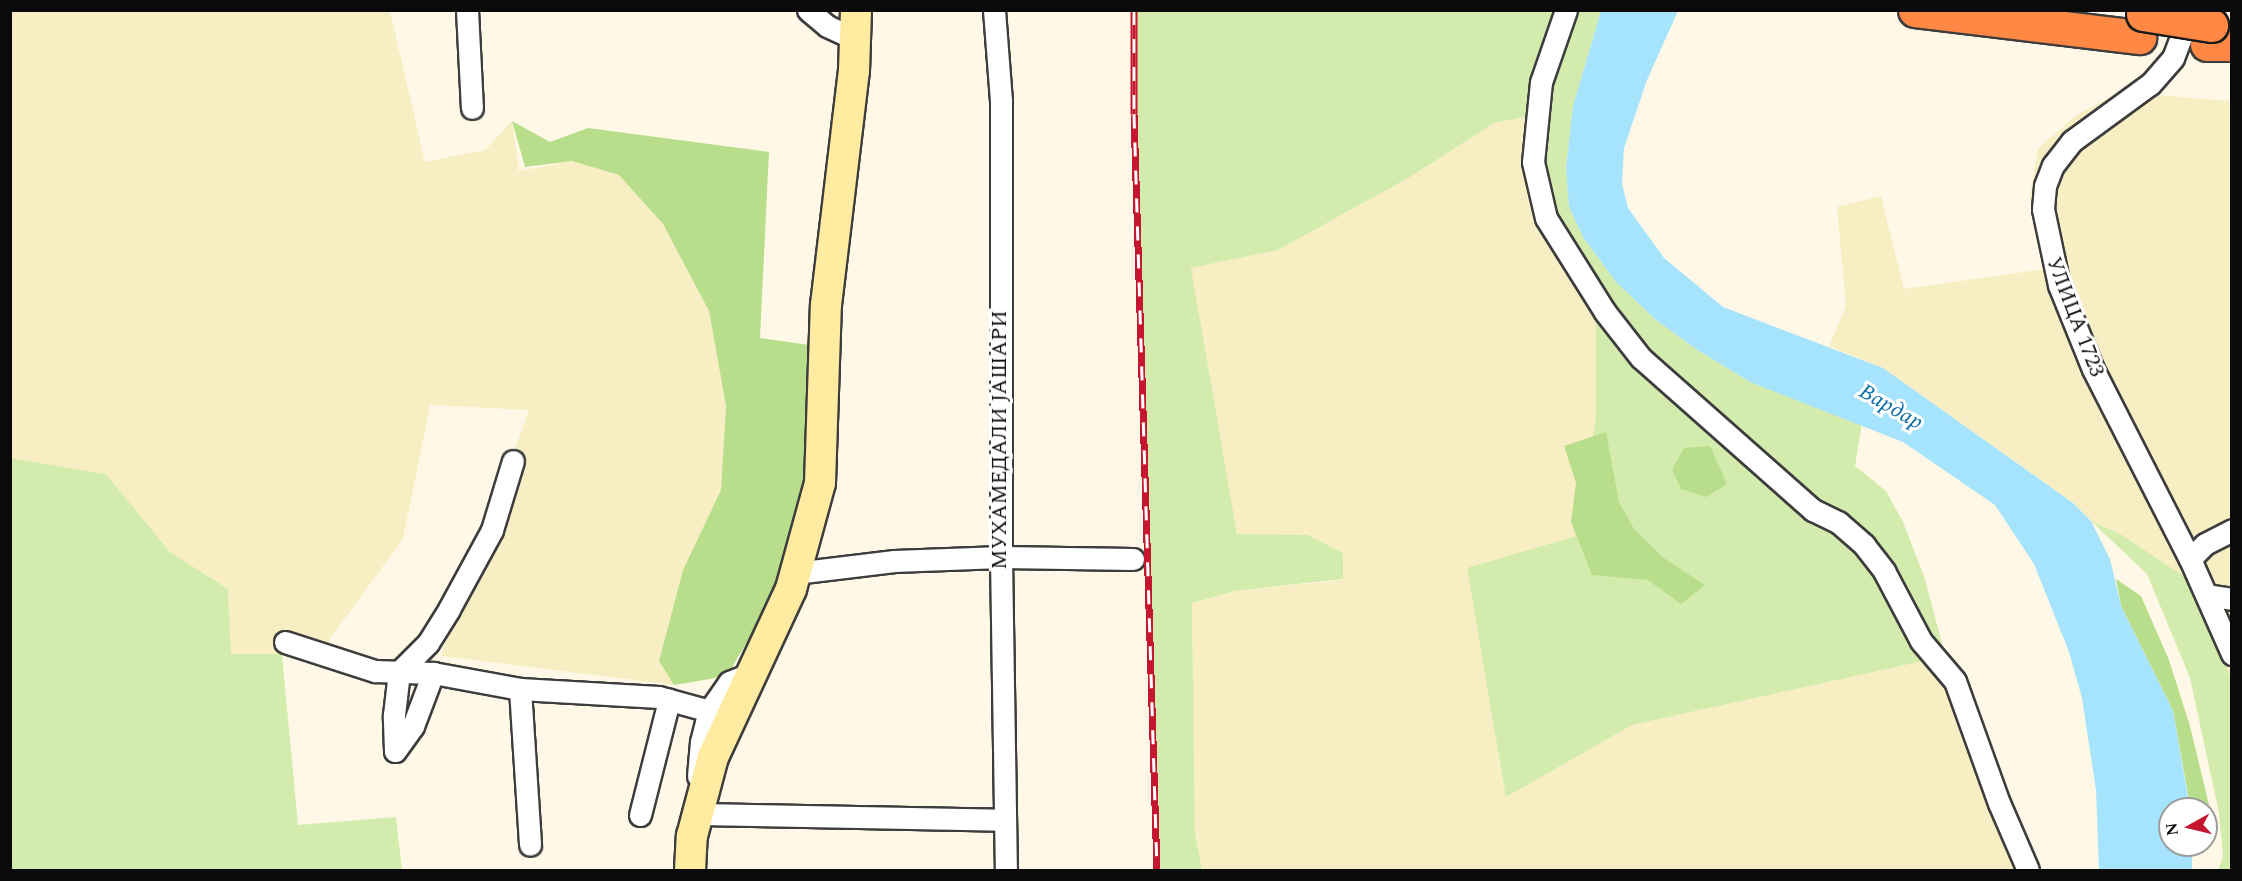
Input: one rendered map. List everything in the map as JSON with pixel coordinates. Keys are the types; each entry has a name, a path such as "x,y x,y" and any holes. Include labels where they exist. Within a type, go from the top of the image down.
{"highway":[{"path":"1915,10 2136,21 2215,30"}],"main road":[{"path":"690,870 698,807 713,757 791,588 820,483 826,305 855,25"}],"street":[{"path":"467,10 472,108"},
{"path":"808,10 855,25"},
{"name":"МУХАМЕДАЛИ ЈАШАРИ","path":"994,10 1001,100 1000,557 1006,870"},
{"path":"1566,10 1541,82 1533,162 1546,218 1605,312 1641,358 1813,510 1838,522 1864,545 1884,571 1922,641 1955,681 2028,870"},
{"name":"УЛИЦА 1723","path":"2215,30 2173,58 2150,84 2072,141 2053,165 2045,186 2043,209 2059,285 2093,369 2190,559 2232,654"},
{"path":"433,674 413,726 395,751 394,715 399,672 428,643 492,530 513,461"},
{"path":"2190,559 2205,544 2232,530"},
{"path":"795,573 894,561 1000,557 1133,559"},
{"path":"2207,595 2232,599"},
{"path":"285,642 375,670 433,674 520,689 669,700 709,711"},
{"path":"752,673 729,682 709,711 698,771 698,807 1005,820"},
{"path":"520,689 530,845"},
{"path":"640,815 669,700"}],"shaded area":[{"path":"10,11 390,11 425,162 485,150 512,121 519,171 572,161 619,175 663,224 709,311 726,406 721,490 683,570 659,661 674,685 441,656 529,410 430,405 403,539 323,648 282,654 231,654 228,589 170,552 106,474 11,458"},
{"path":"2120,92 2231,101 2231,679 2194,583 2122,535 2091,521 2073,503 1883,368 1829,346 1846,307 1837,207 1881,196 1904,289 2044,269 2030,196 2038,149 2075,116"},
{"path":"1543,113 1596,298 1596,414 1580,535 1506,797 1632,725 1937,658 2028,870 1202,870 1195,833 1192,603 1235,591 1342,580 1343,553 1308,535 1237,534 1190,268 1278,250 1410,177 1494,123"}],"green space":[{"path":"1134,11 1601,11 1573,106 1566,168 1569,207 1583,237 1616,282 1656,320 1696,349 1750,382 1862,423 1855,466 1886,491 1903,522 1924,576 1943,647 1937,658 1632,725 1506,797 1467,568 1580,535 1596,414 1596,298 1538,185 1543,113 1494,123 1410,177 1278,250 1191,268 1237,534 1308,535 1343,553 1343,579 1235,591 1192,603 1195,833 1202,870 1156,870"},
{"path":"512,121 550,142 588,128 769,152 760,338 816,346 809,492 780,585 727,676 674,685 659,661 683,570 721,490 726,406 709,311 663,224 619,175 572,161 525,167"},
{"path":"1606,432 1619,502 1634,529 1665,559 1705,585 1681,604 1648,580 1592,575 1571,522 1576,483 1564,446"},
{"path":"1710,446 1727,484 1706,497 1681,489 1672,470 1684,448"},
{"path":"11,458 106,474 170,552 228,589 231,654 282,654 298,825 396,817 402,870 11,870"},
{"path":"2091,521 2122,535 2194,583 2231,679 2232,867 2225,870 2218,870 2223,856 2218,797 2216,797 2190,678 2147,574"},
{"path":"2116,579 2141,596 2169,660 2190,726 2207,797 2188,797 2173,711 2121,606"}],"water":[{"name":"Вардар","path":"1601,11 1678,11 1647,80 1624,148 1622,184 1628,208 1664,258 1723,307 1883,368 2073,503 2091,521 2110,559 2121,606 2173,711 2188,797 2158,797 2158,857 2192,857 2192,870 2099,870 2096,790 2082,698 2069,652 2034,564 1995,505 1903,442 1750,382 1696,349 1656,320 1616,282 1583,237 1569,207 1566,168 1573,106"}],"railway":[{"path":"1134,10 1134,114 1157,870"}]}
